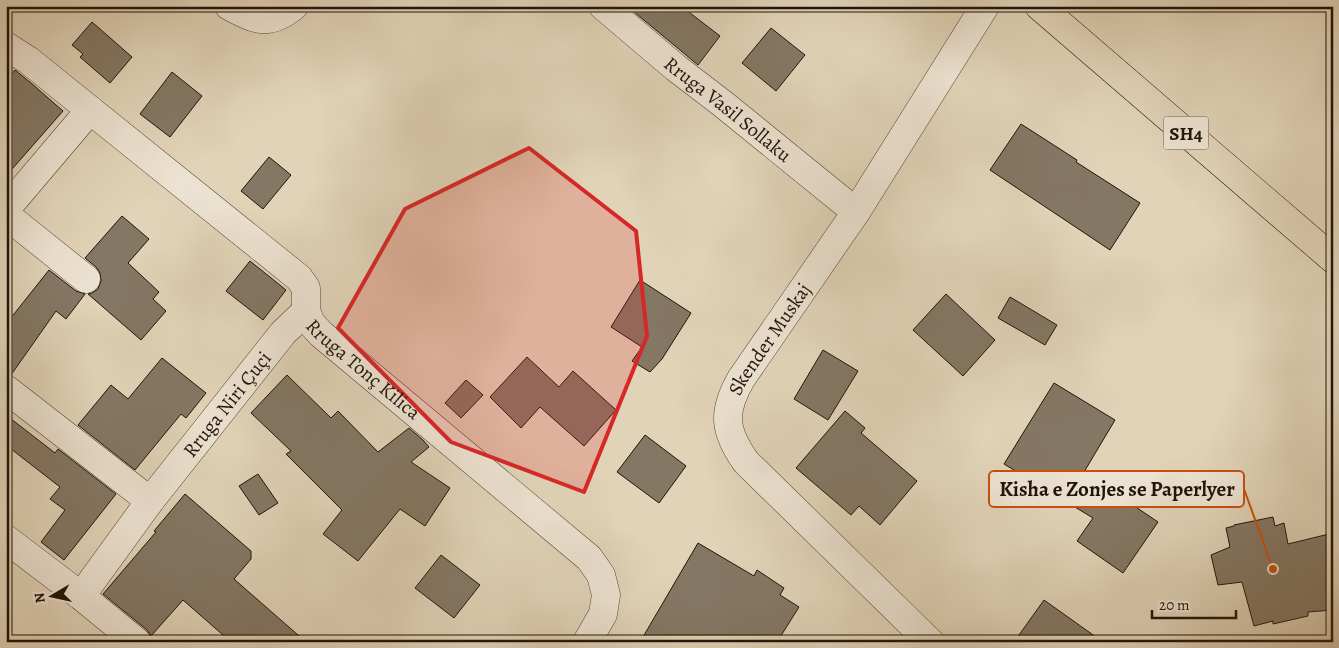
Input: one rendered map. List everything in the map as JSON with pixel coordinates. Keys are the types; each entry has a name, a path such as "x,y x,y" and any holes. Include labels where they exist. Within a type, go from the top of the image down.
{"main road":[{"name":"SH4","path":"1039,6 1333,259"}],"street":[{"path":"229,6 250,17 264,20 277,17 294,6"},
{"name":"Rruga Vasil Sollaku","path":"603,6 676,68 856,212"},
{"name":"Skender Muskaj","path":"930,642 746,462 735,446 729,427 728,412 732,396 741,380 856,212 985,6"},
{"name":"Rruga Tonç Kilica","path":"6,46 28,60 299,278 306,288 306,310 311,323 321,334 589,558 601,575 606,595 603,614 587,642"},
{"path":"6,209 90,110"},
{"path":"6,214 86,279"},
{"name":"Rruga Niri Çuçi","path":"81,596 150,501 283,333 306,310"},
{"path":"6,388 150,501"},
{"path":"6,539 81,596 137,642"}],"highlighted area":[{"path":"529,148 636,231 647,336 584,492 451,442 338,328 405,209"}],"building":[{"path":"627,6 681,6 720,36 698,65"},
{"path":"92,22 132,57 110,83 80,57 83,54 72,45"},
{"path":"771,28 805,55 776,91 742,63"},
{"path":"15,70 63,111 6,176 6,81"},
{"path":"172,72 202,96 170,137 140,114"},
{"path":"1021,124 1140,203 1110,250 990,170"},
{"path":"269,157 291,175 263,209 241,191"},
{"path":"122,216 149,239 128,263 159,292 153,299 166,311 141,340 88,294 98,289 101,281 100,273 96,267 85,258"},
{"path":"250,261 286,290 263,320 226,291"},
{"path":"49,270 76,291 85,294 66,319 56,311 11,375 6,374 6,324"},
{"path":"640,280 691,313 662,359 650,372 632,361 642,347 611,327"},
{"path":"946,294 995,340 963,376 913,330"},
{"path":"1010,297 1057,325 1045,345 998,318"},
{"path":"823,350 858,371 828,420 794,399"},
{"path":"527,357 559,387 573,371 616,410 584,446 540,407 521,428 490,397"},
{"path":"162,358 206,393 186,418 181,414 135,470 78,425 111,385 128,399"},
{"path":"287,375 331,418 338,411 378,452 409,428 423,440 429,447 411,462 450,488 425,526 400,509 358,561 323,534 342,510 286,454 291,451 251,413"},
{"path":"466,380 483,395 461,418 445,403"},
{"path":"1054,383 1115,420 1084,472 1158,522 1123,573 1077,541 1093,518 1004,464"},
{"path":"845,411 865,428 861,433 917,481 880,525 859,506 851,515 796,468"},
{"path":"6,415 55,453 58,449 116,494 64,560 41,542 65,510 50,499 60,487 6,445"},
{"path":"645,435 686,466 659,503 617,472"},
{"path":"258,474 278,503 259,515 239,486"},
{"path":"185,494 251,551 251,559 234,579 306,642 231,642 183,600 151,636 147,630 103,594 156,532 154,531"},
{"path":"1273,517 1275,526 1284,523 1288,544 1333,533 1333,610 1308,612 1308,616 1254,626 1242,582 1218,585 1211,555 1230,547 1226,528"},
{"path":"698,543 754,576 757,570 784,588 780,595 799,607 777,642 640,642"},
{"path":"441,555 480,585 454,618 415,588"},
{"path":"1044,600 1103,642 1014,642"}],"place":[{"name":"Kisha e Zonjes se Paperlyer","path":"1273,569"}]}
